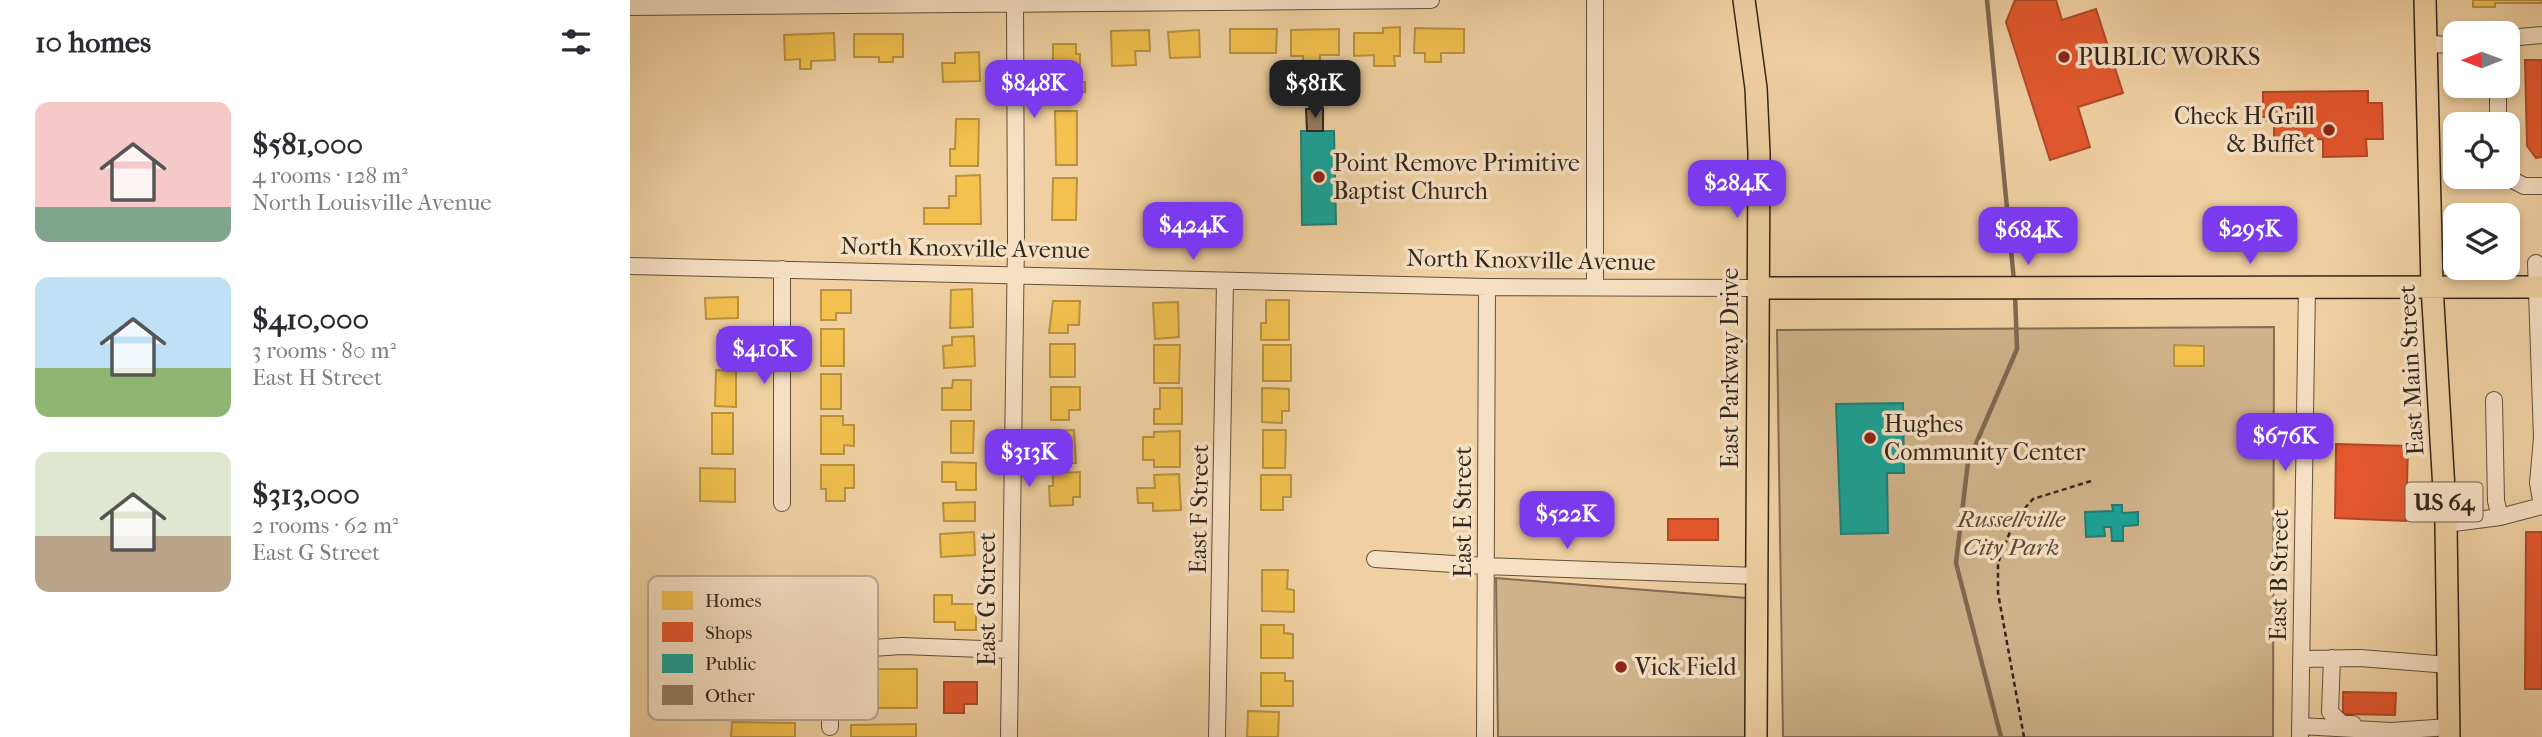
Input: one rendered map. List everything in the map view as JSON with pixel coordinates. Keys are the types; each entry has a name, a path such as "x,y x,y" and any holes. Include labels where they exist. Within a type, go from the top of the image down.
{"main road":[{"name":"East Parkway Drive","path":"1744,0 1756,88 1758,140 1756,737"},
{"name":"East Main Street","path":"2426,0 2432,286 2446,524 2449,732"},
{"name":"North Knoxville Avenue","path":"1756,288 2540,287"}],"street":[{"path":"630,8 1015,2 1431,0"},
{"path":"1595,0 1595,287"},
{"name":"East G Street","path":"1009,737 1016,275 1015,2"},
{"path":"2520,37 2542,36"},
{"path":"2427,44 2443,45"},
{"path":"2520,184 2542,186"},
{"path":"2446,524 2500,517 2542,506 2538,483 2542,438 2540,287 2536,263"},
{"name":"North Knoxville Avenue","path":"630,266 1487,287 1756,288"},
{"path":"782,269 782,503"},
{"name":"East F Street","path":"1217,737 1224,281"},
{"name":"East E Street","path":"1485,737 1487,287"},
{"name":"East B Street","path":"2300,731 2307,287"},
{"path":"2494,400 2496,501 2500,517"},
{"path":"1376,559 1485,566 1757,576"},
{"path":"878,648 1009,650"},
{"path":"2332,658 2330,712 2342,724 2388,725 2397,730"},
{"path":"2301,659 2332,658 2449,665"},
{"path":"830,720 830,727"},
{"path":"2300,731 2449,732"}],"path":[{"path":"2024,737 1998,593 1998,563 2015,519 2034,499 2091,481"}],"green space":[{"name":"Russellville City Park","path":"2274,327 2273,737 1783,737 1777,330"},
{"name":"Vick Field","path":"1496,578 1746,598 1745,737 1498,737"}],"building: Homes":[{"path":"2473,0 2542,0 2542,3 2495,3 2495,7 2473,7"},
{"path":"1400,27 1400,56 1394,56 1395,66 1374,66 1374,55 1354,56 1354,33 1383,33 1383,28"},
{"path":"1415,28 1464,29 1464,53 1441,53 1441,62 1425,62 1425,53 1414,53"},
{"path":"1230,29 1277,29 1276,53 1230,53"},
{"path":"1339,29 1339,55 1320,55 1320,66 1303,66 1303,56 1291,56 1291,30"},
{"path":"1149,30 1150,51 1135,51 1136,65 1112,66 1111,31"},
{"path":"1199,30 1200,57 1170,58 1168,32"},
{"path":"834,33 835,60 811,61 811,69 800,69 800,59 785,60 784,35"},
{"path":"854,34 903,34 903,57 893,57 893,62 879,62 879,57 854,57"},
{"path":"1053,44 1076,44 1076,54 1080,54 1080,82 1085,82 1085,92 1053,92"},
{"path":"979,52 980,81 943,82 942,63 955,63 955,53"},
{"path":"1055,111 1077,111 1077,165 1056,165"},
{"path":"956,119 979,119 978,166 950,166 950,149 955,149"},
{"path":"980,175 981,224 924,224 924,208 949,208 949,196 956,196 956,176"},
{"path":"1053,178 1077,178 1076,220 1052,220"},
{"path":"972,289 973,327 950,328 951,290"},
{"path":"821,290 851,290 851,313 836,313 836,320 821,320"},
{"path":"738,297 738,318 706,319 705,298"},
{"path":"1266,300 1289,300 1289,340 1261,340 1261,323 1266,323"},
{"path":"1053,301 1080,301 1079,325 1068,325 1068,333 1049,333"},
{"path":"1178,302 1179,337 1155,339 1153,303"},
{"path":"821,329 844,329 844,366 821,366"},
{"path":"720,330 741,330 741,363 719,363"},
{"path":"974,336 975,366 944,368 943,346 952,345 952,337"},
{"path":"1050,344 1075,344 1075,377 1050,377"},
{"path":"1154,345 1180,345 1179,383 1154,383"},
{"path":"1263,345 1291,345 1291,381 1263,381"},
{"path":"2174,345 2204,346 2204,366 2174,366"},
{"path":"716,370 736,371 736,407 715,406"},
{"path":"821,374 841,374 841,409 821,409"},
{"path":"953,380 971,380 971,410 942,410 942,388 952,388"},
{"path":"1051,387 1080,387 1080,410 1069,410 1069,420 1051,420"},
{"path":"1160,388 1182,388 1182,424 1154,424 1154,409 1160,409"},
{"path":"1262,388 1289,389 1289,411 1282,411 1282,423 1262,422"},
{"path":"712,413 733,413 733,454 712,454"},
{"path":"821,416 843,416 843,425 854,425 854,446 844,445 844,454 821,454"},
{"path":"951,421 974,421 973,453 951,453"},
{"path":"1074,430 1076,463 1051,463 1050,431"},
{"path":"1263,430 1286,430 1285,468 1263,468"},
{"path":"1180,431 1180,467 1154,467 1154,460 1143,460 1143,437 1154,437 1154,432"},
{"path":"942,462 976,463 976,490 956,490 956,482 942,482"},
{"path":"821,465 854,465 854,488 845,488 845,501 826,501 826,489 821,489"},
{"path":"700,468 735,469 735,502 700,501"},
{"path":"1080,472 1080,497 1073,497 1073,505 1050,506 1049,486 1053,486 1053,473"},
{"path":"1179,474 1181,510 1153,511 1153,503 1138,503 1137,488 1155,488 1154,475"},
{"path":"1261,475 1291,475 1291,497 1283,497 1283,510 1261,510"},
{"path":"975,502 975,521 944,521 943,503"},
{"path":"974,532 975,555 941,557 940,534"},
{"path":"1262,570 1288,570 1287,589 1294,590 1294,612 1262,611"},
{"path":"934,595 952,595 952,604 976,604 976,630 955,630 955,622 934,622"},
{"path":"1261,625 1284,625 1284,633 1293,634 1293,658 1261,658"},
{"path":"878,669 917,669 917,708 878,708"},
{"path":"1261,673 1285,673 1285,681 1293,681 1293,706 1261,706"},
{"path":"1248,711 1279,712 1278,737 1247,737"},
{"path":"732,722 795,723 795,737 731,737"},
{"path":"916,724 916,737 851,737 851,725"}],"building: Shops":[{"name":"PUBLIC WORKS","path":"2015,0 2056,0 2062,20 2096,9 2123,93 2078,107 2090,147 2050,160 2006,22"},
{"path":"2525,60 2542,60 2542,157 2536,158 2527,146"},
{"name":"Check H Grill & Buffet","path":"2368,91 2368,103 2382,103 2383,139 2366,139 2367,156 2323,157 2323,139 2274,140 2274,121 2267,121 2267,117 2257,117 2257,105 2263,104 2263,92"},
{"path":"2336,444 2408,446 2406,521 2335,518"},
{"path":"1668,519 1718,519 1718,540 1668,540"},
{"path":"2526,532 2542,532 2542,689 2525,689"},
{"path":"944,682 977,682 977,704 964,704 964,713 944,713"},
{"path":"2343,692 2396,693 2395,715 2343,714"}],"building: Public":[{"name":"Point Remove Primitive Baptist Church","path":"1301,131 1334,131 1336,224 1302,225"},
{"name":"Hughes Community Center","path":"1903,403 1904,473 1887,473 1888,533 1841,534 1836,404"},
{"path":"2112,505 2122,505 2122,513 2138,512 2138,525 2123,526 2123,541 2112,541 2111,527 2104,527 2105,536 2086,537 2085,512 2113,511"}],"building: Other":[{"path":"1323,108 1323,131 1307,131 1306,109"}],"waterway":[{"path":"1987,0 2014,281"},
{"path":"2001,737 1956,563 1968,462 2017,349 2015,293"}],"place":[{"name":"PUBLIC WORKS","path":"2064,57"},
{"name":"Check H Grill & Buffet","path":"2329,130"},
{"name":"Point Remove Primitive Baptist Church","path":"1319,177"},
{"name":"Hughes Community Center","path":"1870,438"},
{"name":"Vick Field","path":"1621,667"}]}
